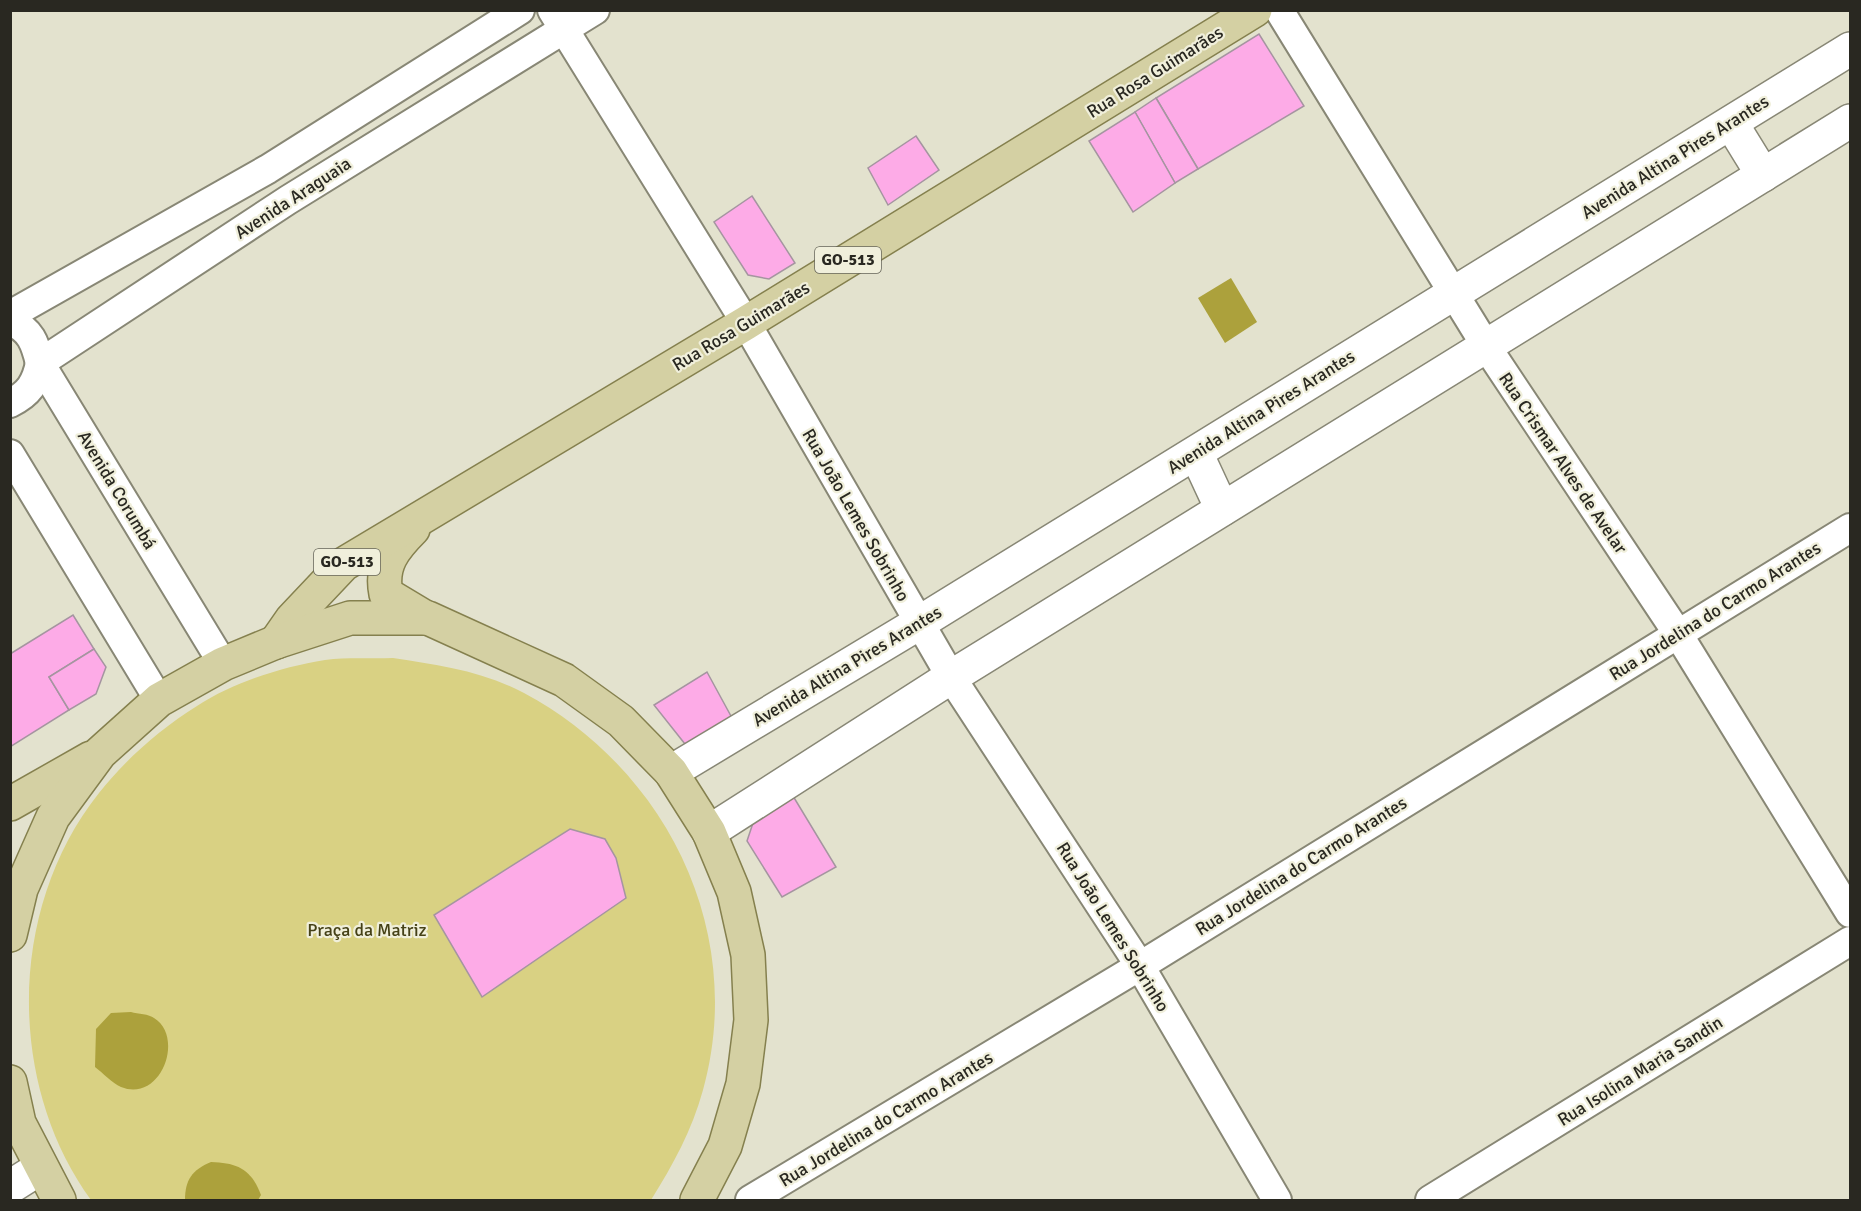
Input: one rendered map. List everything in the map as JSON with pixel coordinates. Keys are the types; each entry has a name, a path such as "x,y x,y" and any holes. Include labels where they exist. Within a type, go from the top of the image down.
{"main road":[{"name":"Rua Rosa Guimarães","path":"276,642 292,619 344,564 746,323 1255,10"},
{"name":"Rua Rosa Guimarães","path":"440,507 392,551 383,578 386,594 428,618 564,680 621,721 671,772 709,832 734,892 748,955 751,1020 743,1084 725,1146 698,1200"},
{"path":"10,935 21,889 53,817 100,753 159,700 223,664 276,642 350,618 428,618"},
{"path":"10,804 100,753"},
{"path":"10,1082 19,1123 40,1168 59,1200"}],"street":[{"name":"Avenida Araguaia","path":"10,315 268,169 520,10"},
{"name":"Avenida Araguaia","path":"40,363 558,19 595,10"},
{"name":"Rua Crismar Alves de Avelar","path":"1279,10 1453,294 1678,634 1851,913"},
{"name":"Rua João Lemes Sobrinho","path":"558,19 746,323 951,677 1140,966 1277,1200"},
{"name":"Avenida Altina Pires Arantes","path":"671,772 919,623 1851,49"},
{"path":"709,832 951,677 1851,121"},
{"path":"1731,123 1763,175"},
{"path":"268,169 288,200"},
{"name":"Avenida Corumbá","path":"10,321 21,326 33,337 40,363 223,664"},
{"path":"10,403 25,395 36,381 40,363"},
{"path":"1196,453 1222,509"},
{"path":"10,454 159,700"},
{"name":"Rua Jordelina do Carmo Arantes","path":"750,1200 1140,966 1851,528"},
{"name":"Rua Isolina Maria Sandin","path":"1430,1200 1851,941"},
{"path":"10,1187 40,1168"}],"green space":[{"name":"Praça da Matriz","path":"393,658 427,663 493,679 524,693 574,725 618,765 655,810 683,860 703,915 714,972 714,1030 699,1105 688,1133 667,1174 651,1200 91,1200 63,1154 44,1103 32,1050 29,995 34,941 47,888 69,838 109,780 144,745 211,697 275,671 309,663 325,660"}],"shaded area":[{"path":"1231,278 1257,322 1225,343 1198,298"},
{"path":"131,1012 154,1018 163,1027 168,1039 168,1052 164,1066 157,1077 147,1086 135,1089 121,1087 95,1067 96,1029 111,1013"},
{"path":"211,1162 236,1166 248,1173 261,1195 258,1200 185,1200 186,1187 191,1176 199,1168"}],"building":[{"path":"1259,34 1304,106 1198,169 1156,98"},
{"path":"1156,98 1198,169 1175,183 1135,112"},
{"path":"1135,112 1175,183 1133,212 1089,141"},
{"path":"916,136 939,170 888,205 868,168"},
{"path":"752,196 795,263 769,279 748,275 714,222"},
{"path":"73,615 94,649 49,677 69,710 10,747 10,654"},
{"path":"94,649 106,667 96,694 69,710 49,677"},
{"path":"707,672 738,729 703,749 685,744 654,705"},
{"path":"793,796 836,867 782,897 747,841 755,817"},
{"path":"570,829 605,839 616,858 626,898 482,997 434,915"}]}
